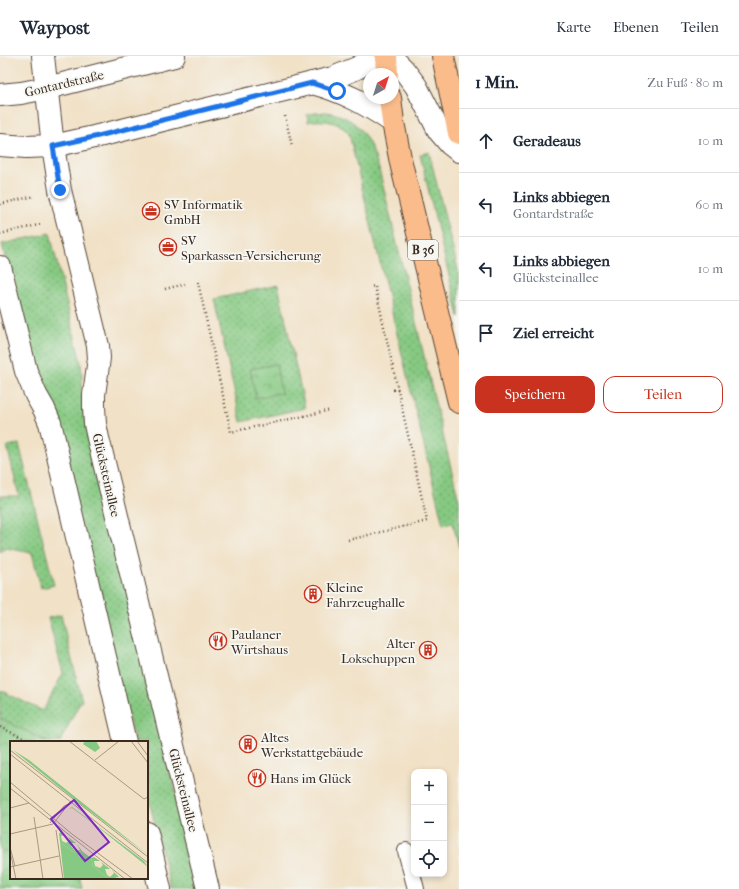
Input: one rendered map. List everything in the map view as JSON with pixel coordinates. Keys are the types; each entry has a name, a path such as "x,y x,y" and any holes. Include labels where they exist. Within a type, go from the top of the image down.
{"main road":[{"path":"386,56 387,68"},
{"path":"443,56 459,133"},
{"name":"B 36","path":"391,104 401,163 459,402"}],"street":[{"name":"Glücksteinallee","path":"43,56 53,146 60,190 98,346 99,358 94,395 94,415 98,438 208,889"},
{"name":"Gontardstraße","path":"0,95 47,88 174,56"},
{"path":"0,145 26,147 53,146 94,137 346,74 378,56"},
{"path":"390,56 403,69 416,86 439,131 450,144 459,150"},
{"path":"312,83 354,98 393,122"},
{"path":"0,267 26,371 50,423 125,741"},
{"path":"148,837 160,889"}],"lane":[{"path":"406,851 416,889"}],"path":[{"path":"289,134 292,146"},
{"path":"0,204 60,190"},
{"path":"0,234 68,218"},
{"path":"198,282 231,432 331,410"},
{"path":"164,289 185,284"},
{"path":"348,540 427,521 375,286 370,287"},
{"path":"393,390 398,389"},
{"path":"0,727 29,741"}],"green space":[{"path":"326,112 337,114 347,119 362,131 372,148 379,169 459,501 459,548 453,523 443,525 349,134 341,126 330,122 308,122 307,115"},
{"path":"429,152 459,274 459,317 420,155"},
{"path":"50,233 81,363 83,408 199,889 171,889 148,797 148,741 135,741 32,367 2,244"},
{"path":"278,285 305,408 241,422 214,299"},
{"path":"276,364 281,393 256,398 250,369"},
{"path":"19,444 54,585 41,588 32,553 6,548 0,552 0,496 19,496 7,446"},
{"path":"61,615 82,701 80,702 60,741 45,741 0,718 0,690 43,711 63,673 48,618"},
{"path":"0,718 45,741 10,741 10,879 80,879 82,889 0,889"}],"place":[{"name":"SV Informatik GmbH","path":"151,211"},
{"name":"SV Sparkassen-Versicherung","path":"168,247"},
{"name":"Kleine Fahrzeughalle","path":"313,594"},
{"name":"Paulaner Wirtshaus","path":"218,641"},
{"name":"Alter Lokschuppen","path":"428,650"},
{"name":"Altes Werkstattgebäude","path":"248,744"},
{"name":"Hans im Glück","path":"257,778"}],"route":[{"path":"60,190 53,146 312,83 337,91"}]}
